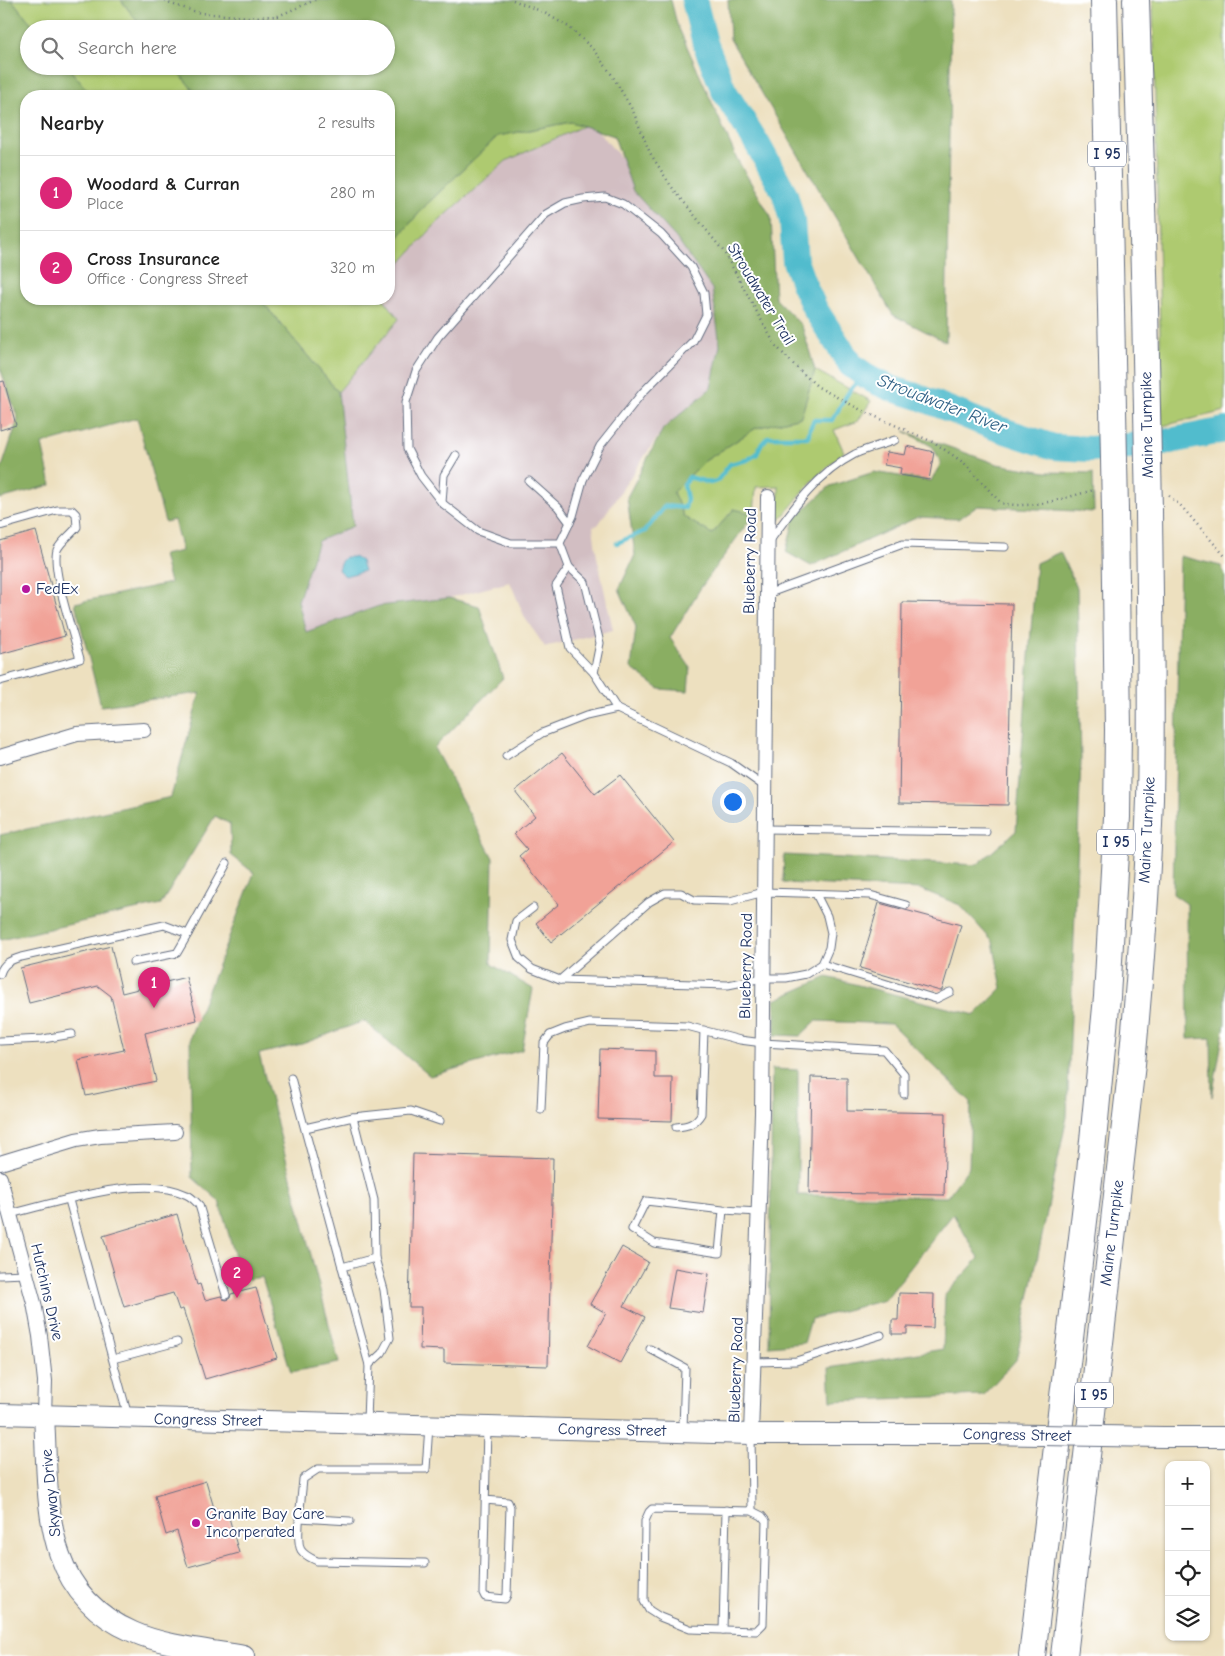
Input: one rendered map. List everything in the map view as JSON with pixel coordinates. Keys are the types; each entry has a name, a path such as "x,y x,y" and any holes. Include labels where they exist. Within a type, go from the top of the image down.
{"highway":[{"name":"Maine Turnpike","path":"1032,1656 1090,1171 1107,997 1117,798 1115,511 1104,0"},
{"name":"Maine Turnpike","path":"1064,1656 1130,1082 1140,976 1150,792 1149,510 1136,0"}],"main road":[{"name":"Congress Street","path":"0,1414 752,1434 1225,1437"},
{"name":"Skyway Drive","path":"44,1416 52,1532 63,1567 71,1581 95,1609 133,1633 162,1641 244,1656"}],"street":[{"name":"Blueberry Road","path":"752,1434 763,1044 768,497"},
{"path":"0,757 78,734 144,730"},
{"path":"0,1163 76,1140 100,1136 175,1132"},
{"name":"Hutchins Drive","path":"0,1178 26,1274 40,1336 45,1381 44,1416"}],"lane":[{"path":"560,543 511,543 478,531 442,503 421,476 407,449 406,402 416,371 438,337 546,214 564,203 604,197 623,204 661,234 691,267 704,293 706,315 693,341 642,393 600,446 583,480 570,523 560,543 569,567 585,582 600,643 594,673"},
{"path":"768,544 792,508 829,470 856,454 895,440"},
{"path":"442,503 444,474 456,455"},
{"path":"529,481 558,507 570,523"},
{"path":"0,526 57,510 72,510 76,514 77,527 62,542 58,550 56,572 80,659 0,681"},
{"path":"767,594 903,544 1005,547"},
{"path":"569,567 556,586 570,648 594,673 617,708 731,763 765,787"},
{"path":"506,756 542,733 586,716 617,708"},
{"path":"765,829 986,832"},
{"path":"133,962 177,953 227,864"},
{"path":"560,980 650,902 665,893 680,893 694,900 730,901 764,892 870,895 906,905"},
{"path":"533,908 516,921 512,940 519,958 532,969 560,980 728,985 763,978 786,978 806,974 822,964 831,933 827,916 816,894"},
{"path":"0,974 8,961 155,926 164,925 188,934"},
{"path":"822,964 936,999 950,992"},
{"path":"542,1109 544,1043 550,1036 565,1029 590,1023 687,1026 763,1044 884,1050 904,1074 904,1094"},
{"path":"676,1127 686,1126 696,1121 701,1114 704,1030"},
{"path":"0,1041 43,1039 72,1034"},
{"path":"291,1078 369,1365 367,1424"},
{"path":"305,1128 353,1117 411,1111 440,1121"},
{"path":"353,1117 374,1200 375,1258 384,1290 390,1338 382,1353 369,1365"},
{"path":"10,1214 96,1192 125,1188 168,1189 188,1195 199,1205 226,1295"},
{"path":"69,1200 129,1418"},
{"path":"724,1210 719,1252 654,1243 632,1228 646,1201 759,1212"},
{"path":"342,1267 375,1258"},
{"path":"0,1275 26,1274"},
{"path":"754,1362 796,1361 881,1336"},
{"path":"113,1358 177,1342"},
{"path":"650,1349 685,1368 683,1432"},
{"path":"425,1563 317,1561 305,1555 300,1548 300,1518 303,1480 318,1469 426,1470 429,1426"},
{"path":"485,1500 508,1502 510,1507 507,1595 504,1599 485,1597 483,1593 485,1500 487,1427"},
{"path":"752,1434 752,1511"},
{"path":"652,1509 752,1511 762,1516 766,1521 763,1624 756,1631 690,1629 660,1617 649,1610 644,1601 645,1521 652,1509"},
{"path":"723,1630 726,1510"},
{"path":"300,1518 350,1521"}],"path":[{"path":"166,0 168,3 200,13 249,17 278,16 315,0"},
{"name":"Stroudwater Trail","path":"513,0 543,12 569,27 592,48 612,75 633,111 650,153 671,186 724,252 775,345 795,366 818,387 863,411 935,443 964,463 1001,503"}],"shaded area":[{"path":"590,122 622,159 633,191 676,238 712,289 720,345 711,388 663,429 598,525 593,526 597,557 613,630 545,647 525,618 510,582 449,598 379,606 306,632 298,601 318,541 353,526 338,392 399,319 388,305 395,305 395,269 436,224 506,161"}],"green space":[{"path":"0,0 12,0 29,20 20,20 20,75 74,75 87,90 20,90 20,305 265,305 338,392 353,526 318,541 298,601 306,632 379,606 449,598 479,606 503,678 434,748 493,858 491,964 533,989 522,1050 430,1076 364,1021 302,1044 259,1054 339,1363 291,1372 262,1277 242,1280 219,1201 192,1177 190,1037 254,873 231,855 230,824 215,816 161,904 0,940 0,835 171,797 200,693 101,706 75,603 170,583 163,555 182,551 174,520 165,522 137,418 42,444 51,485 0,499 0,473 18,419 0,368"},
{"path":"12,0 121,0 136,20 29,20"},
{"path":"121,0 671,0 677,24 737,159 771,217 775,298 802,326 815,370 801,417 756,428 705,461 673,492 684,517 712,534 734,509 754,514 700,589 670,638 690,667 688,691 659,689 631,668 636,627 619,589 635,555 627,497 663,429 711,388 720,345 712,289 676,238 633,191 614,136 571,122 498,136 426,205 395,241 395,90 193,90 180,75 395,75 395,20 136,20"},
{"path":"728,0 951,0 946,342 893,315 730,39"},
{"path":"1153,0 1225,0 1225,411 1162,426"},
{"path":"74,75 180,75 193,90 87,90"},
{"path":"571,122 583,126 506,161 436,224 395,269 395,241 426,205 498,136"},
{"path":"265,305 388,305 399,319 338,392"},
{"path":"815,370 871,401 858,421 834,430 844,452 813,480 778,522 779,486 756,487 754,514 734,509 712,534 684,517 673,492 705,461 756,428 801,417"},
{"path":"904,431 997,464 1046,472 1093,473 1094,512 978,506 958,519 918,517 811,566 786,552 794,519 830,486 874,472 931,481 941,463 933,447"},
{"path":"1060,552 1077,588 1081,760 1067,1117 1016,1360 983,1395 831,1401 829,1368 943,1349 945,1295 979,1258 953,1214 885,1300 811,1319 804,1343 769,1346 772,1069 798,1070 798,1195 947,1197 969,1167 971,1102 891,1024 816,1021 800,1036 775,1035 775,1000 827,977 975,1015 1002,988 993,942 960,905 920,889 783,883 784,855 977,865 1016,831 1036,563"},
{"path":"1180,556 1221,566 1225,576 1225,1024 1212,1097 1211,1038 1188,1039 1187,904 1173,894"}],"water":[{"path":"345,557 354,557 361,561 364,571 345,576 338,570 340,563"}],"building":[{"path":"4,381 16,425 0,430 0,382"},
{"path":"907,446 934,452 929,480 900,475 901,468 884,465 887,452 905,455"},
{"name":"FedEx","path":"36,531 65,636 0,654 0,541"},
{"path":"902,602 1012,604 1008,805 899,803"},
{"path":"562,753 595,794 620,775 674,842 551,942 536,923 559,904 519,856 527,849 514,834 535,816 515,791"},
{"path":"879,903 961,925 942,990 860,968"},
{"path":"111,946 122,993 186,977 197,1020 145,1033 156,1081 86,1096 78,1060 124,1050 111,996 98,986 29,1003 20,968"},
{"path":"600,1049 655,1051 655,1078 673,1078 672,1121 598,1119"},
{"path":"811,1077 847,1078 847,1111 946,1113 944,1195 809,1193"},
{"path":"413,1154 553,1158 548,1366 444,1363 444,1350 420,1349 421,1307 409,1307"},
{"path":"177,1214 197,1285 200,1284 205,1300 221,1296 227,1300 231,1294 256,1288 277,1358 205,1379 183,1309 179,1310 173,1293 124,1307 103,1236"},
{"path":"622,1247 648,1262 624,1306 645,1317 620,1363 588,1346 606,1313 590,1304"},
{"path":"675,1268 709,1274 703,1313 668,1308"},
{"path":"899,1293 934,1294 933,1328 907,1327 907,1334 892,1334 892,1320 898,1320"},
{"name":"Granite Bay Care Incorperated","path":"206,1481 214,1508 228,1514 239,1553 188,1567 177,1531 166,1535 155,1496"}],"waterway":[{"name":"Stroudwater River","path":"694,0 705,43 724,91 758,145 785,194 792,220 795,261 803,283 815,309 851,365 872,380 893,389 919,397 993,427 1054,447 1090,449 1130,446 1170,441 1225,430"},
{"path":"617,543 645,531 665,506 685,508 687,499 684,485 689,477 710,483 717,481 730,464 747,460 757,454 760,446 768,437 808,437 814,420 832,420 851,389 859,382 872,380"}],"place":[{"name":"FedEx","path":"26,589"},
{"name":"Woodard & Curran","path":"154,1008"},
{"name":"Cross Insurance","path":"237,1298"},
{"name":"Granite Bay Care Incorperated","path":"196,1523"}]}
